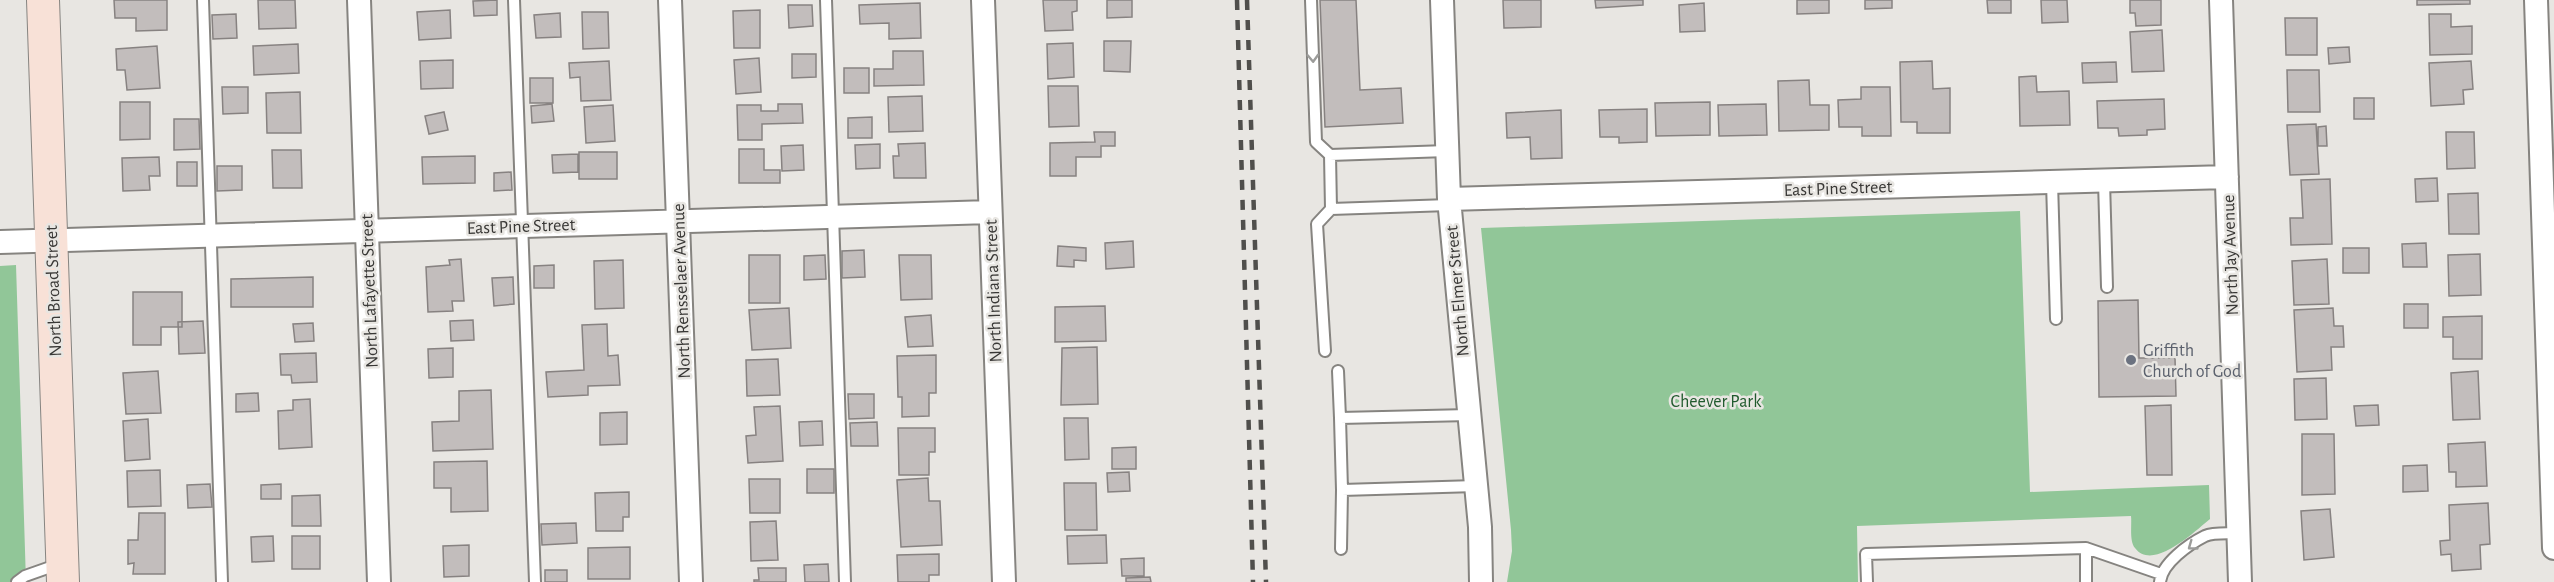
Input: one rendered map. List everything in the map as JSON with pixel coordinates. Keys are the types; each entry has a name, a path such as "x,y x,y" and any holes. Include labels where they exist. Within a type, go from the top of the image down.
{"street":[{"name":"North Broad Street","path":"43,0 63,572"},
{"name":"North Lafayette Street","path":"359,0 379,582"},
{"name":"North Rensselaer Avenue","path":"670,0 691,582"},
{"name":"North Indiana Street","path":"983,0 1004,582"},
{"name":"North Elmer Street","path":"1442,0 1449,202 1476,486 1481,582"},
{"name":"North Jay Avenue","path":"2222,0 2240,582"},
{"path":"2536,0 2548,169 2554,548"},
{"name":"East Pine Street","path":"1449,202 2227,177"},
{"name":"East Pine Street","path":"0,242 990,212"}],"lane":[{"path":"203,0 222,582"},
{"path":"514,0 535,582"},
{"path":"826,0 845,582"},
{"path":"1311,0 1316,142 1330,155 1447,151"},
{"path":"1330,155 1331,209"},
{"path":"2104,181 2107,287"},
{"path":"2052,182 2056,320"},
{"path":"1325,351 1317,224 1331,209 1449,202"},
{"path":"1338,371 1342,490 1341,549"},
{"path":"1340,418 1469,415"},
{"path":"1342,490 1476,486"},
{"path":"1867,582 1866,554 2086,548 2161,578 2169,562 2207,535 2239,534"},
{"path":"2086,548 2086,582"},
{"path":"17,582 25,576 63,572"}],"green space":[{"name":"Cheever Park","path":"2020,211 2030,492 2209,485 2210,519 2184,540 2163,553 2143,554 2133,545 2131,516 1857,526 1858,582 1507,582 1512,551 1511,530 1481,228"},
{"path":"16,265 26,582 0,582 0,266"}],"building":[{"path":"114,0 167,0 167,30 136,31 136,18 115,18"},
{"path":"258,0 295,0 296,28 259,29"},
{"path":"497,0 497,15 474,16 473,1"},
{"path":"1043,0 1077,0 1077,11 1072,12 1073,30 1045,31"},
{"path":"1107,0 1132,0 1132,17 1107,18"},
{"path":"1320,0 1356,0 1360,90 1401,88 1403,123 1325,127"},
{"path":"1503,0 1541,0 1541,27 1504,28"},
{"path":"1595,0 1643,0 1643,5 1596,8"},
{"path":"1797,0 1829,0 1829,13 1797,14"},
{"path":"1865,0 1892,0 1892,8 1865,9"},
{"path":"1987,0 2011,0 2011,13 1988,13"},
{"path":"2041,0 2067,0 2068,22 2042,23"},
{"path":"2130,0 2161,0 2161,25 2136,26 2135,13 2130,13"},
{"path":"2417,0 2470,0 2470,4 2417,5"},
{"path":"920,3 921,38 889,39 889,23 860,24 859,5"},
{"path":"1704,3 1705,31 1680,32 1679,5"},
{"path":"788,5 812,5 813,26 789,28"},
{"path":"450,10 451,38 419,40 417,12"},
{"path":"760,10 760,48 734,48 733,11"},
{"path":"582,12 608,12 609,48 583,49"},
{"path":"560,13 561,37 536,38 534,15"},
{"path":"236,14 237,38 213,39 212,15"},
{"path":"2429,14 2451,14 2451,27 2472,26 2472,54 2430,55"},
{"path":"2285,18 2317,18 2317,55 2286,55"},
{"path":"2162,30 2164,71 2132,72 2130,32"},
{"path":"1104,41 1131,41 1130,72 1104,71"},
{"path":"1073,43 1074,77 1048,79 1047,44"},
{"path":"298,44 299,73 254,75 253,46"},
{"path":"157,46 160,88 127,90 125,70 117,70 116,49"},
{"path":"2349,47 2350,62 2329,64 2328,48"},
{"path":"893,51 923,51 924,85 874,86 874,69 893,69"},
{"path":"792,54 816,54 816,77 792,78"},
{"path":"759,58 761,92 736,94 734,60"},
{"path":"453,60 453,88 421,89 420,61"},
{"path":"609,61 611,100 581,101 580,77 570,78 569,63"},
{"path":"1932,61 1933,89 1950,88 1950,133 1917,133 1917,122 1901,122 1900,62"},
{"path":"2471,61 2473,89 2463,90 2464,104 2431,106 2429,63"},
{"path":"2116,62 2117,82 2083,83 2082,63"},
{"path":"844,68 869,68 869,93 844,93"},
{"path":"2287,70 2319,70 2320,112 2288,112"},
{"path":"2036,76 2037,92 2069,91 2070,125 2020,126 2019,77"},
{"path":"530,78 553,78 553,103 530,103"},
{"path":"1809,80 1810,105 1829,105 1829,130 1779,131 1778,81"},
{"path":"1048,86 1078,86 1079,126 1049,127"},
{"path":"222,87 248,87 248,113 223,114"},
{"path":"1861,87 1890,87 1891,136 1862,136 1862,127 1839,127 1838,100 1861,99"},
{"path":"300,92 301,133 267,133 266,93"},
{"path":"922,96 923,131 889,132 888,97"},
{"path":"2354,98 2374,98 2374,119 2354,119"},
{"path":"2164,99 2165,129 2147,130 2147,135 2119,136 2118,128 2098,128 2097,101"},
{"path":"120,102 150,102 150,139 120,140"},
{"path":"1710,102 1710,135 1656,136 1655,103"},
{"path":"552,104 554,121 532,123 531,106"},
{"path":"778,104 802,104 803,123 762,124 762,140 738,140 737,105 761,105 761,111 778,111"},
{"path":"1766,104 1767,135 1719,136 1718,105"},
{"path":"613,105 615,141 586,143 584,107"},
{"path":"1647,109 1647,142 1619,143 1619,137 1600,137 1599,110"},
{"path":"1561,110 1562,158 1531,159 1530,137 1507,138 1506,113"},
{"path":"444,112 448,130 429,134 425,116"},
{"path":"872,117 872,138 848,138 848,118"},
{"path":"174,119 199,119 200,149 174,150"},
{"path":"2316,124 2319,174 2290,175 2287,125"},
{"path":"2326,126 2327,146 2318,146 2318,127"},
{"path":"1094,132 1115,132 1115,146 1101,146 1101,157 1076,157 1076,176 1050,176 1050,143 1095,142"},
{"path":"2446,132 2474,132 2475,168 2447,169"},
{"path":"925,143 926,178 894,178 893,156 899,156 898,144"},
{"path":"880,144 880,168 856,169 855,145"},
{"path":"803,145 804,170 782,171 781,146"},
{"path":"739,149 764,149 764,170 780,170 780,183 739,183"},
{"path":"272,150 301,150 302,188 273,188"},
{"path":"579,152 617,152 617,179 579,179"},
{"path":"578,154 578,172 553,173 552,155"},
{"path":"475,156 475,183 423,184 422,157"},
{"path":"159,157 160,176 149,176 150,190 123,191 122,158"},
{"path":"177,162 197,162 197,186 177,186"},
{"path":"217,166 242,166 242,190 217,191"},
{"path":"511,172 512,190 494,191 494,173"},
{"path":"2437,178 2438,201 2416,202 2415,179"},
{"path":"2330,179 2332,244 2291,245 2290,218 2303,218 2301,180"},
{"path":"2478,193 2479,234 2449,234 2448,194"},
{"path":"1133,241 1134,267 1106,269 1105,243"},
{"path":"2426,243 2427,267 2403,267 2402,244"},
{"path":"1058,246 1086,248 1086,261 1074,260 1074,267 1057,266"},
{"path":"2343,248 2369,248 2369,273 2343,273"},
{"path":"864,250 865,277 842,278 842,251"},
{"path":"2480,254 2481,295 2449,296 2448,255"},
{"path":"749,255 780,255 780,303 749,303"},
{"path":"825,255 826,279 804,280 804,256"},
{"path":"899,255 931,255 932,299 901,300"},
{"path":"461,259 464,301 452,301 453,311 428,312 426,267 450,265 449,260"},
{"path":"2327,259 2329,304 2294,305 2292,261"},
{"path":"623,260 624,308 595,309 594,261"},
{"path":"554,265 554,288 534,288 534,266"},
{"path":"313,277 313,307 231,307 231,279"},
{"path":"513,277 514,304 494,306 492,278"},
{"path":"133,292 182,292 182,327 161,327 161,345 133,345"},
{"path":"2138,300 2139,358 2175,358 2176,396 2099,397 2098,301"},
{"path":"2404,304 2428,304 2428,328 2404,328"},
{"path":"1105,306 1106,341 1055,342 1055,307"},
{"path":"789,308 791,348 752,350 749,310"},
{"path":"2333,308 2334,326 2343,326 2344,347 2331,347 2332,370 2297,372 2294,310"},
{"path":"931,315 933,346 908,347 905,317"},
{"path":"2482,316 2482,359 2453,359 2453,337 2443,337 2443,317"},
{"path":"473,320 474,340 451,341 450,321"},
{"path":"203,321 205,353 179,354 178,322"},
{"path":"313,323 314,341 295,342 293,324"},
{"path":"607,324 608,356 618,355 620,385 588,386 588,395 548,397 546,372 584,370 582,325"},
{"path":"1097,347 1098,404 1061,405 1062,348"},
{"path":"453,348 453,377 429,378 428,349"},
{"path":"316,353 317,382 292,383 291,375 281,375 280,354"},
{"path":"936,355 936,393 929,393 929,416 902,417 902,397 898,397 897,356"},
{"path":"778,359 780,395 747,396 746,360"},
{"path":"158,371 161,413 126,414 123,373"},
{"path":"2478,371 2480,419 2453,420 2451,373"},
{"path":"2326,378 2327,419 2295,420 2294,379"},
{"path":"491,390 493,449 433,451 432,422 459,421 459,391"},
{"path":"258,393 259,411 236,412 236,394"},
{"path":"848,394 874,394 874,418 849,419"},
{"path":"310,399 312,447 279,449 278,411 293,410 293,400"},
{"path":"2171,405 2172,475 2147,475 2145,406"},
{"path":"2378,405 2379,425 2356,426 2354,406"},
{"path":"780,406 783,461 748,463 746,436 756,435 754,407"},
{"path":"627,412 627,444 600,445 600,413"},
{"path":"1064,418 1088,418 1089,459 1065,460"},
{"path":"148,419 150,459 125,461 123,421"},
{"path":"822,421 823,445 800,446 799,422"},
{"path":"877,422 878,446 851,446 850,423"},
{"path":"898,428 935,428 935,452 929,452 929,475 899,475"},
{"path":"2302,434 2334,434 2335,494 2302,495"},
{"path":"2485,442 2487,486 2456,487 2456,472 2449,472 2448,444"},
{"path":"1136,447 1136,469 1112,469 1112,448"},
{"path":"487,461 488,511 451,512 451,488 434,488 434,462"},
{"path":"2427,465 2428,491 2403,492 2403,466"},
{"path":"807,469 834,469 834,493 807,493"},
{"path":"160,470 161,506 128,507 127,471"},
{"path":"1129,472 1130,491 1108,492 1107,473"},
{"path":"928,478 929,501 940,501 942,545 901,547 897,480"},
{"path":"749,479 780,479 780,513 750,513"},
{"path":"1064,483 1096,483 1097,530 1065,530"},
{"path":"210,484 212,507 188,508 187,485"},
{"path":"281,484 281,499 261,499 261,485"},
{"path":"629,492 629,517 623,517 623,531 596,531 595,493"},
{"path":"320,495 321,526 292,526 292,496"},
{"path":"2488,503 2490,544 2480,545 2481,569 2452,571 2451,554 2441,555 2440,541 2450,540 2449,505"},
{"path":"2330,509 2334,557 2304,560 2301,511"},
{"path":"139,513 165,513 165,574 133,574 134,563 128,564 128,540 138,540"},
{"path":"776,521 778,560 751,561 750,522"},
{"path":"576,523 577,543 542,545 541,524"},
{"path":"1106,535 1107,563 1068,564 1067,536"},
{"path":"273,536 274,561 252,562 251,537"},
{"path":"292,536 320,536 320,569 292,569"},
{"path":"469,545 469,576 444,577 443,546"},
{"path":"630,547 630,579 588,579 588,548"},
{"path":"939,554 939,575 929,575 929,582 898,582 897,555"},
{"path":"1144,558 1144,576 1122,576 1121,559"},
{"path":"828,564 829,582 805,582 804,565"},
{"path":"758,568 786,568 786,582 754,582 754,580 759,580"},
{"path":"545,570 567,570 567,582 545,582"},
{"path":"1150,577 1151,582 1126,582 1126,578"}],"railway":[{"path":"1237,0 1253,582"},
{"path":"1247,0 1266,582"}],"place":[{"name":"Griffith Church of God","path":"2131,360"}]}
